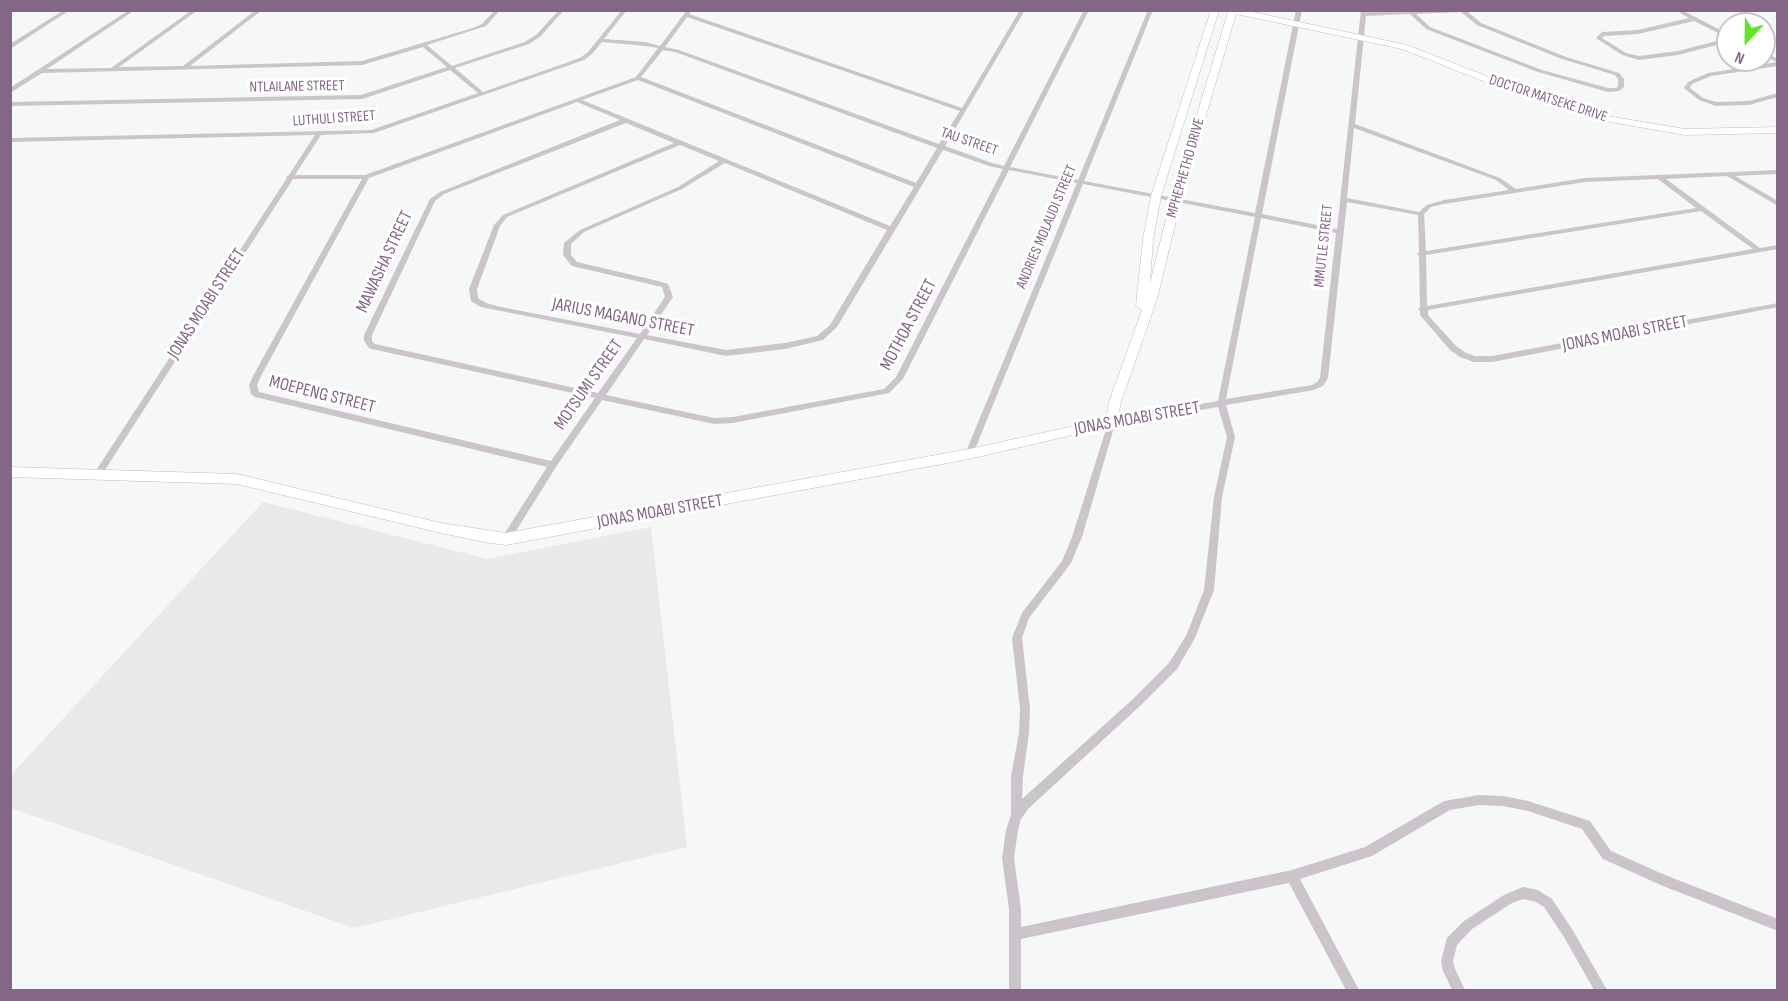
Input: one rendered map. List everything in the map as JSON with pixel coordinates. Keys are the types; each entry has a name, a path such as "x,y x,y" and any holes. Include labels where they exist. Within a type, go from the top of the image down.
{"street":[{"path":"10,47 68,10"},
{"path":"10,91 133,10"},
{"path":"112,69 196,10"},
{"path":"184,67 260,10"},
{"path":"41,71 355,64 481,27 498,10"},
{"name":"NTLAILANE STREET","path":"10,104 350,98 378,93 527,43 539,35 562,10"},
{"name":"LUTHULI STREET","path":"10,141 372,132 582,59 625,10"},
{"name":"JARIUS MAGANO STREET","path":"679,143 505,216 497,225 473,289 474,299 484,305 734,353 820,338 833,327 1023,10"},
{"name":"MOTHOA STREET","path":"601,397 721,421 871,396 891,388 899,379 1008,169 1087,10"},
{"name":"ANDRIES MOLAUDI STREET","path":"969,454 1151,10"},
{"name":"MPHEPHETHO DRIVE","path":"1140,326 1148,239 1156,196 1215,10"},
{"path":"1016,816 1024,805 1156,685 1173,666 1190,638 1209,590 1218,497 1231,438 1221,404 1299,10"},
{"path":"1364,12 1412,13 1483,10"},
{"path":"1677,10 1716,31"},
{"name":"MPHEPHETHO DRIVE","path":"1112,422 1115,402 1150,299 1176,200 1232,11"},
{"name":"DOCTOR MATSEKE DRIVE","path":"1232,11 1361,36 1415,50 1486,79 1599,117 1685,132 1778,130"},
{"path":"1412,13 1425,27 1540,71 1608,90 1617,90 1621,87 1621,79 1617,74 1564,58 1479,24 1463,11"},
{"name":"MMUTLE STREET","path":"1221,404 1314,387 1322,381 1326,368 1364,12"},
{"path":"289,177 366,177 638,78 688,13 963,110"},
{"path":"1694,19 1638,32 1604,34 1599,38 1624,54 1639,58 1671,55 1716,42"},
{"name":"TAU STREET","path":"600,40 663,47 1008,169 1339,231"},
{"path":"424,45 483,94"},
{"path":"1778,62 1719,72 1696,80 1687,86 1689,91 1701,99 1716,104 1749,103 1778,95"},
{"path":"638,78 917,186"},
{"path":"576,100 890,229"},
{"name":"MAWASHA STREET","path":"601,397 380,349 368,342 368,335 428,206 437,196 624,121"},
{"path":"1352,125 1498,179 1513,190"},
{"name":"JONAS MOABI STREET","path":"98,474 318,135"},
{"name":"MOTSUMI STREET","path":"506,539 553,465 669,297 665,286 581,267 570,261 567,255 568,243 582,231 680,188 724,161"},
{"path":"1343,199 1420,214 1433,204 1585,180 1778,172"},
{"path":"1728,174 1778,204"},
{"path":"1658,176 1758,250"},
{"name":"MOEPENG STREET","path":"366,177 257,376 253,385 255,394 553,465"},
{"path":"1421,254 1700,208"},
{"path":"1420,214 1422,309 1778,247"},
{"name":"JONAS MOABI STREET","path":"1422,309 1432,327 1452,348 1462,356 1480,360 1778,305"},
{"name":"JONAS MOABI STREET","path":"10,472 237,479 441,528 506,539 969,454 1112,422 1221,404"},
{"path":"1015,990 1015,909 1008,858 1016,816 1017,776 1023,743 1025,709 1017,638 1025,616 1066,563 1077,537 1112,422"},
{"path":"1015,934 1292,876 1368,852 1448,805 1463,801 1503,801 1528,806 1586,825 1607,855 1663,880 1778,925"},
{"path":"1292,876 1353,990"},
{"path":"1459,990 1449,971 1447,960 1451,942 1468,926 1508,899 1523,893 1538,896 1548,903 1601,990"}],"shaded area":[{"path":"263,502 487,559 651,527 687,847 354,928 11,808 11,775"}]}
